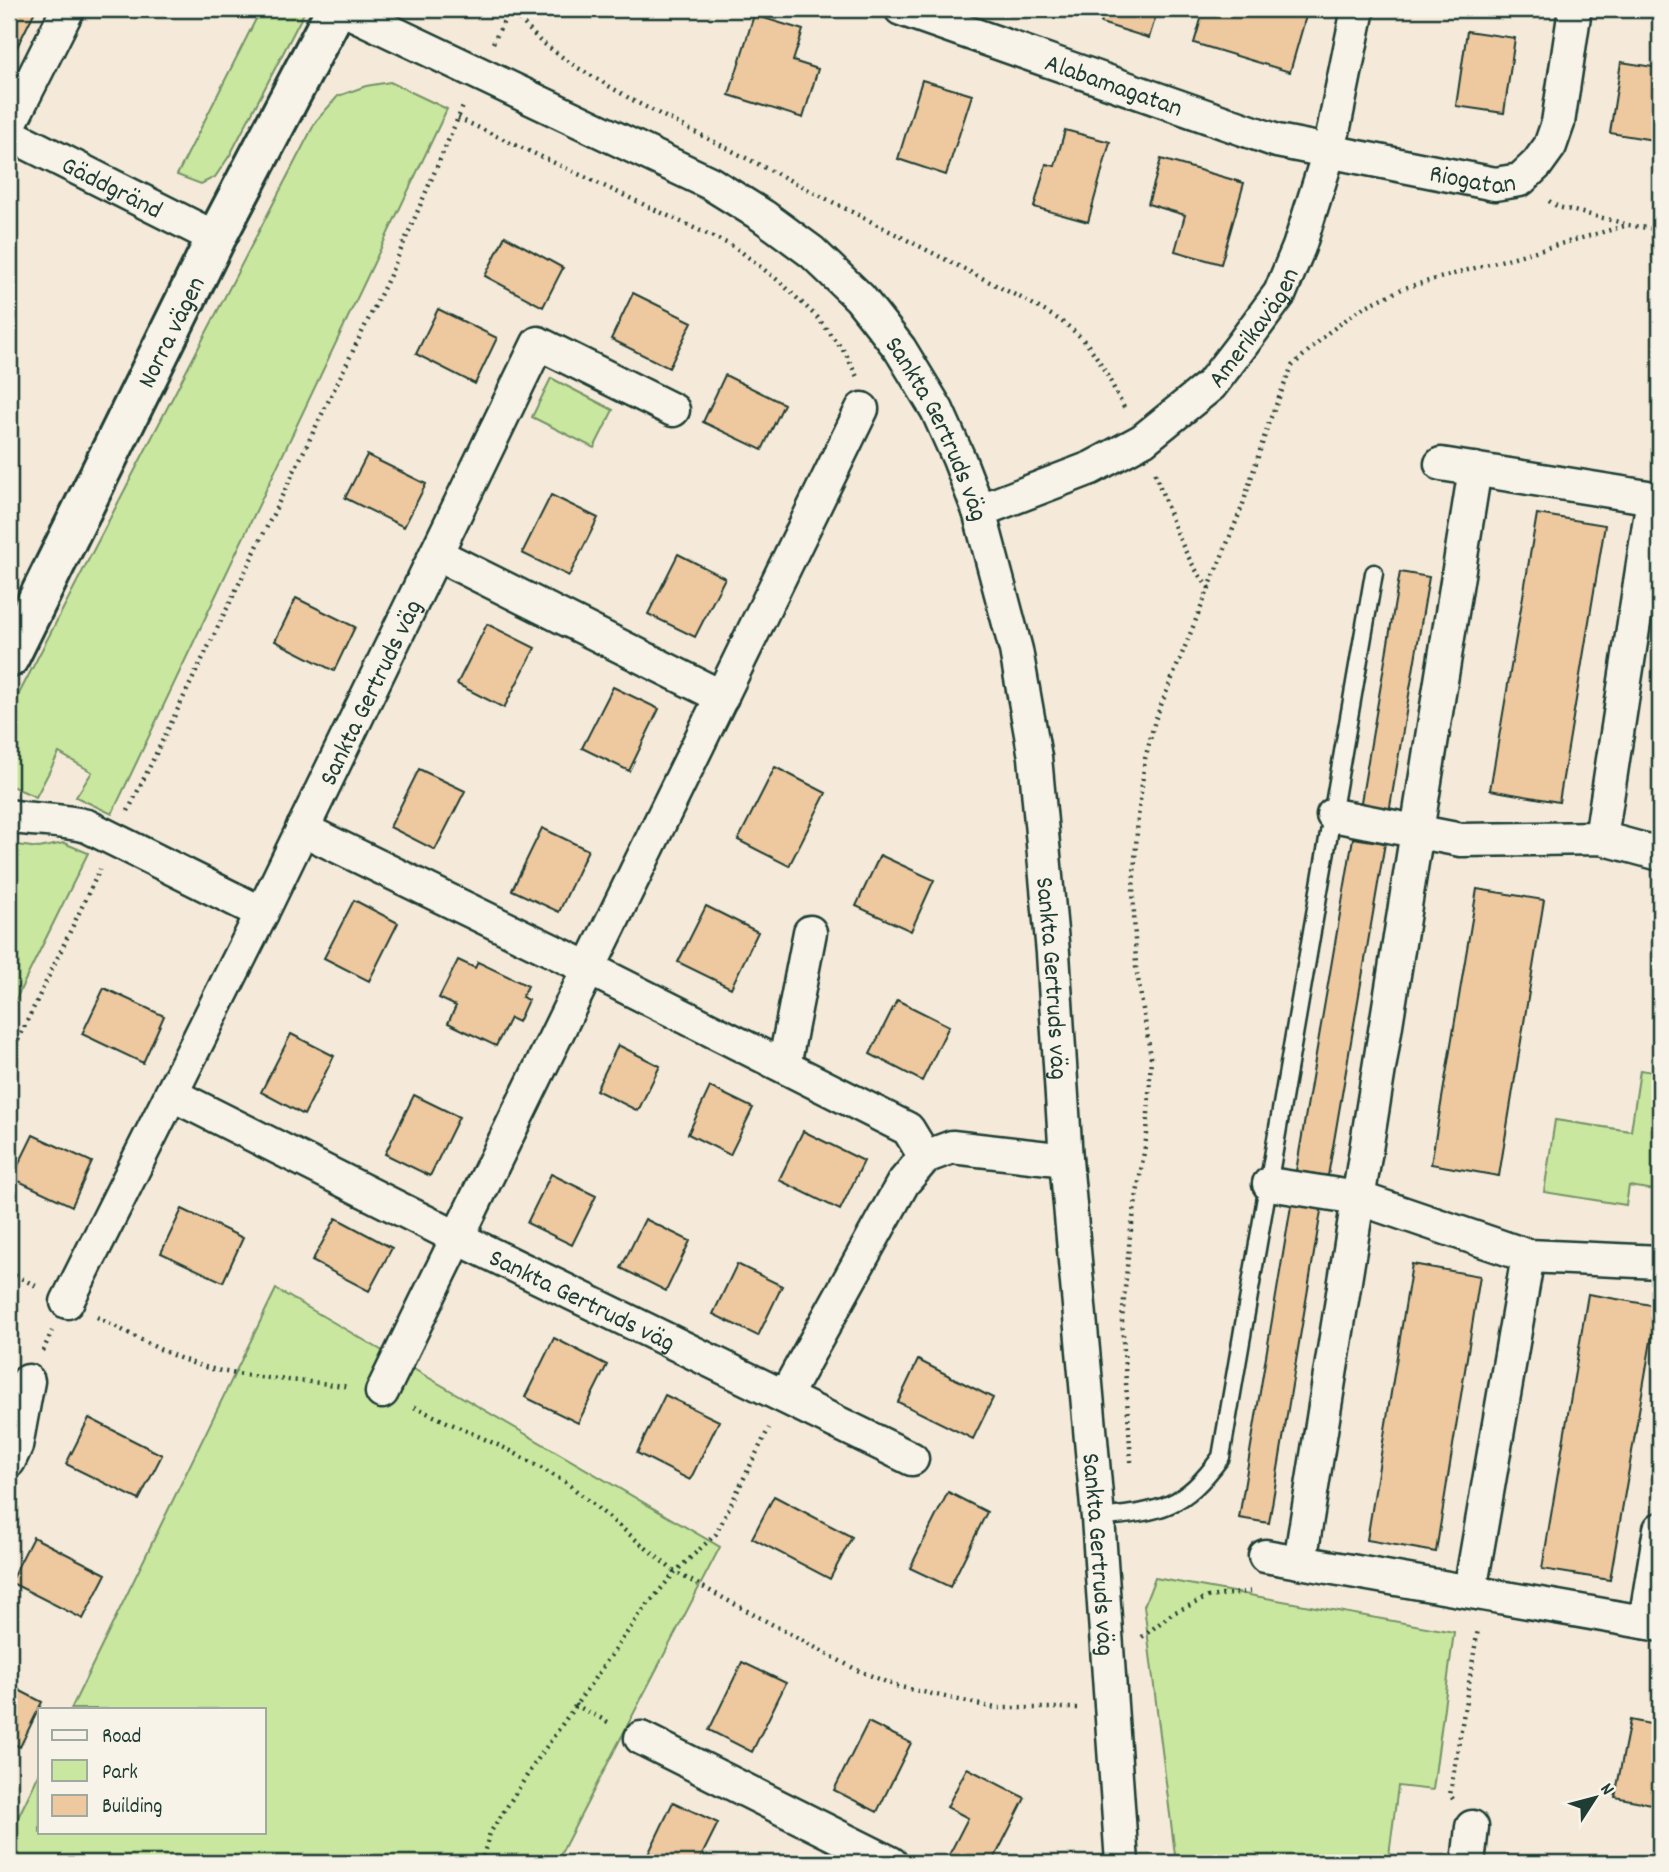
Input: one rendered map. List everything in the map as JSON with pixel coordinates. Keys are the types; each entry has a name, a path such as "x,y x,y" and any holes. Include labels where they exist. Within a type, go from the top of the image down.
{"street":[{"path":"9,126 68,9"},
{"name":"Norra vägen","path":"9,658 216,238 337,9"},
{"name":"Sankta Gertruds väg","path":"343,9 710,183 763,216 812,253 860,298 900,349 937,410 979,511 1016,650 1035,757 1053,953 1066,1160 1098,1518 1122,1863"},
{"name":"Alabamagatan","path":"901,9 1277,141 1329,152"},
{"name":"Amerikavägen","path":"979,511 1091,468 1143,440 1211,385 1280,293 1300,247 1329,152 1358,9"},
{"name":"Riogatan","path":"1329,152 1495,184 1520,180 1537,164 1550,146 1558,123 1575,9"},
{"name":"Gäddgränd","path":"9,134 216,238"},
{"name":"Sankta Gertruds väg","path":"68,1302 262,913 538,343 673,410"},
{"name":"Sankta Gertruds väg","path":"382,1392 862,409"},
{"path":"1441,464 1657,498 1601,838"},
{"path":"1300,1562 1475,469"},
{"path":"436,554 722,696"},
{"path":"1334,815 1461,839 1601,838 1660,854"},
{"path":"9,816 34,821 65,820 87,826 262,913"},
{"path":"302,830 590,968 908,1129 925,1157"},
{"path":"784,1066 810,932"},
{"name":"Sankta Gertruds väg","path":"171,1094 458,1238 912,1459"},
{"path":"785,1396 903,1182 925,1157 952,1147 1066,1160"},
{"path":"1269,1184 1358,1198 1528,1256 1660,1262"},
{"path":"1475,1605 1528,1256"},
{"path":"9,1461 16,1446 28,1381"},
{"path":"1265,1556 1300,1562 1475,1605 1652,1623 1660,1529"},
{"path":"641,1738 891,1863"},
{"path":"1468,1863 1472,1828"}],"lane":[{"path":"1098,1518 1170,1506 1189,1494 1205,1479 1221,1457 1374,573"}],"path":[{"path":"9,1059 390,275 458,118 510,9 540,40 573,65 636,102 1029,302 1076,332 1091,349 1143,440 1183,550 1209,588"},
{"path":"458,118 734,247 780,282 818,318 846,354 858,380 862,409"},
{"path":"1520,180 1558,207 1628,225 1660,230"},
{"path":"1134,1514 1122,1320 1130,1236 1147,1134 1151,1057 1136,967 1133,888 1145,759 1156,720 1209,588 1221,565 1269,422 1292,366 1329,332 1362,308 1404,288 1628,225"},
{"path":"9,1272 166,1351 204,1366 236,1373 382,1392 511,1451 567,1483 675,1572 857,1670 896,1686 995,1708 1111,1708"},
{"path":"28,1381 68,1302"},
{"path":"481,1863 490,1833 535,1763 640,1614 675,1572 716,1534 785,1396"},
{"path":"1472,1828 1450,1795 1475,1605"}],"green space":[{"path":"261,9 306,9 230,155 215,177 201,184 177,175"},
{"path":"390,82 447,109 112,814 76,797 92,772 59,753 36,797 9,785 9,713 316,121 338,96 366,86"},
{"path":"551,378 613,410 594,448 532,417"},
{"path":"64,843 88,853 9,1013 9,844 39,848"},
{"path":"1640,1070 1660,1073 1660,1191 1629,1186 1626,1205 1544,1192 1555,1120 1631,1131"},
{"path":"276,1289 720,1547 556,1863 9,1863 9,1836 38,1776 38,1834 266,1834 266,1708 71,1708"},
{"path":"1155,1578 1454,1632 1433,1790 1398,1786 1388,1863 1176,1863 1144,1606"}],"building":[{"path":"9,9 36,9 15,51 9,47"},
{"path":"1105,9 1158,9 1149,38 1101,23"},
{"path":"1204,9 1308,9 1290,72 1194,43"},
{"path":"754,15 803,30 793,61 818,69 803,118 729,95"},
{"path":"1467,31 1515,38 1504,113 1456,106"},
{"path":"1621,62 1660,68 1660,141 1610,133"},
{"path":"922,80 972,95 946,175 898,159"},
{"path":"1065,130 1110,142 1088,222 1034,207 1046,164 1055,166"},
{"path":"1161,159 1244,183 1221,264 1175,251 1185,215 1148,204"},
{"path":"505,236 563,268 543,307 485,276"},
{"path":"633,293 692,322 669,368 611,339"},
{"path":"438,309 497,338 475,384 416,354"},
{"path":"725,375 784,404 762,450 703,422"},
{"path":"367,455 426,484 404,527 345,498"},
{"path":"551,495 598,518 569,576 522,553"},
{"path":"1537,514 1605,525 1559,802 1490,790"},
{"path":"678,554 725,578 695,637 648,614"},
{"path":"1400,572 1429,577 1389,813 1360,808"},
{"path":"296,598 355,627 334,671 275,641"},
{"path":"487,624 535,648 504,708 457,684"},
{"path":"613,687 659,709 629,771 582,748"},
{"path":"775,767 826,793 789,866 738,840"},
{"path":"419,769 465,791 435,850 390,827"},
{"path":"542,828 588,850 559,912 512,890"},
{"path":"1353,838 1385,843 1328,1176 1296,1171"},
{"path":"880,855 934,880 911,931 856,906"},
{"path":"1477,889 1544,900 1499,1176 1431,1164"},
{"path":"354,900 398,923 369,981 324,958"},
{"path":"706,906 758,932 731,988 678,962"},
{"path":"458,960 475,968 478,962 528,986 522,997 528,1000 518,1022 510,1018 496,1046 448,1023 456,1006 439,998"},
{"path":"104,988 164,1016 143,1063 82,1034"},
{"path":"897,1000 949,1026 922,1081 870,1054"},
{"path":"291,1034 334,1056 304,1115 261,1092"},
{"path":"618,1045 660,1066 638,1111 596,1090"},
{"path":"710,1087 753,1108 730,1155 688,1134"},
{"path":"414,1095 459,1117 430,1176 385,1154"},
{"path":"803,1131 864,1161 840,1210 779,1180"},
{"path":"33,1135 92,1162 72,1206 12,1178"},
{"path":"551,1174 596,1196 572,1245 527,1223"},
{"path":"1292,1200 1322,1205 1269,1523 1239,1518"},
{"path":"182,1209 243,1238 223,1282 161,1253"},
{"path":"336,1218 392,1248 369,1291 312,1261"},
{"path":"645,1219 690,1241 666,1291 621,1268"},
{"path":"737,1264 782,1286 758,1336 713,1314"},
{"path":"1412,1264 1480,1276 1436,1552 1367,1540"},
{"path":"1588,1294 1657,1306 1610,1580 1542,1569"},
{"path":"554,1338 607,1365 578,1423 525,1397"},
{"path":"918,1360 993,1398 973,1439 898,1402"},
{"path":"665,1395 719,1421 690,1480 637,1453"},
{"path":"89,1418 162,1455 139,1500 66,1464"},
{"path":"948,1492 987,1512 950,1587 910,1568"},
{"path":"774,1496 852,1537 830,1579 752,1538"},
{"path":"33,1537 106,1574 83,1619 10,1582"},
{"path":"742,1662 786,1683 752,1752 709,1730"},
{"path":"9,1685 42,1702 20,1747 9,1742"},
{"path":"1630,1720 1660,1726 1660,1789 1657,1805 1615,1797"},
{"path":"868,1722 911,1743 877,1812 834,1790"},
{"path":"967,1768 1025,1798 992,1863 965,1863 949,1855 968,1818 947,1807"},
{"path":"673,1802 718,1823 698,1863 644,1863"}]}
